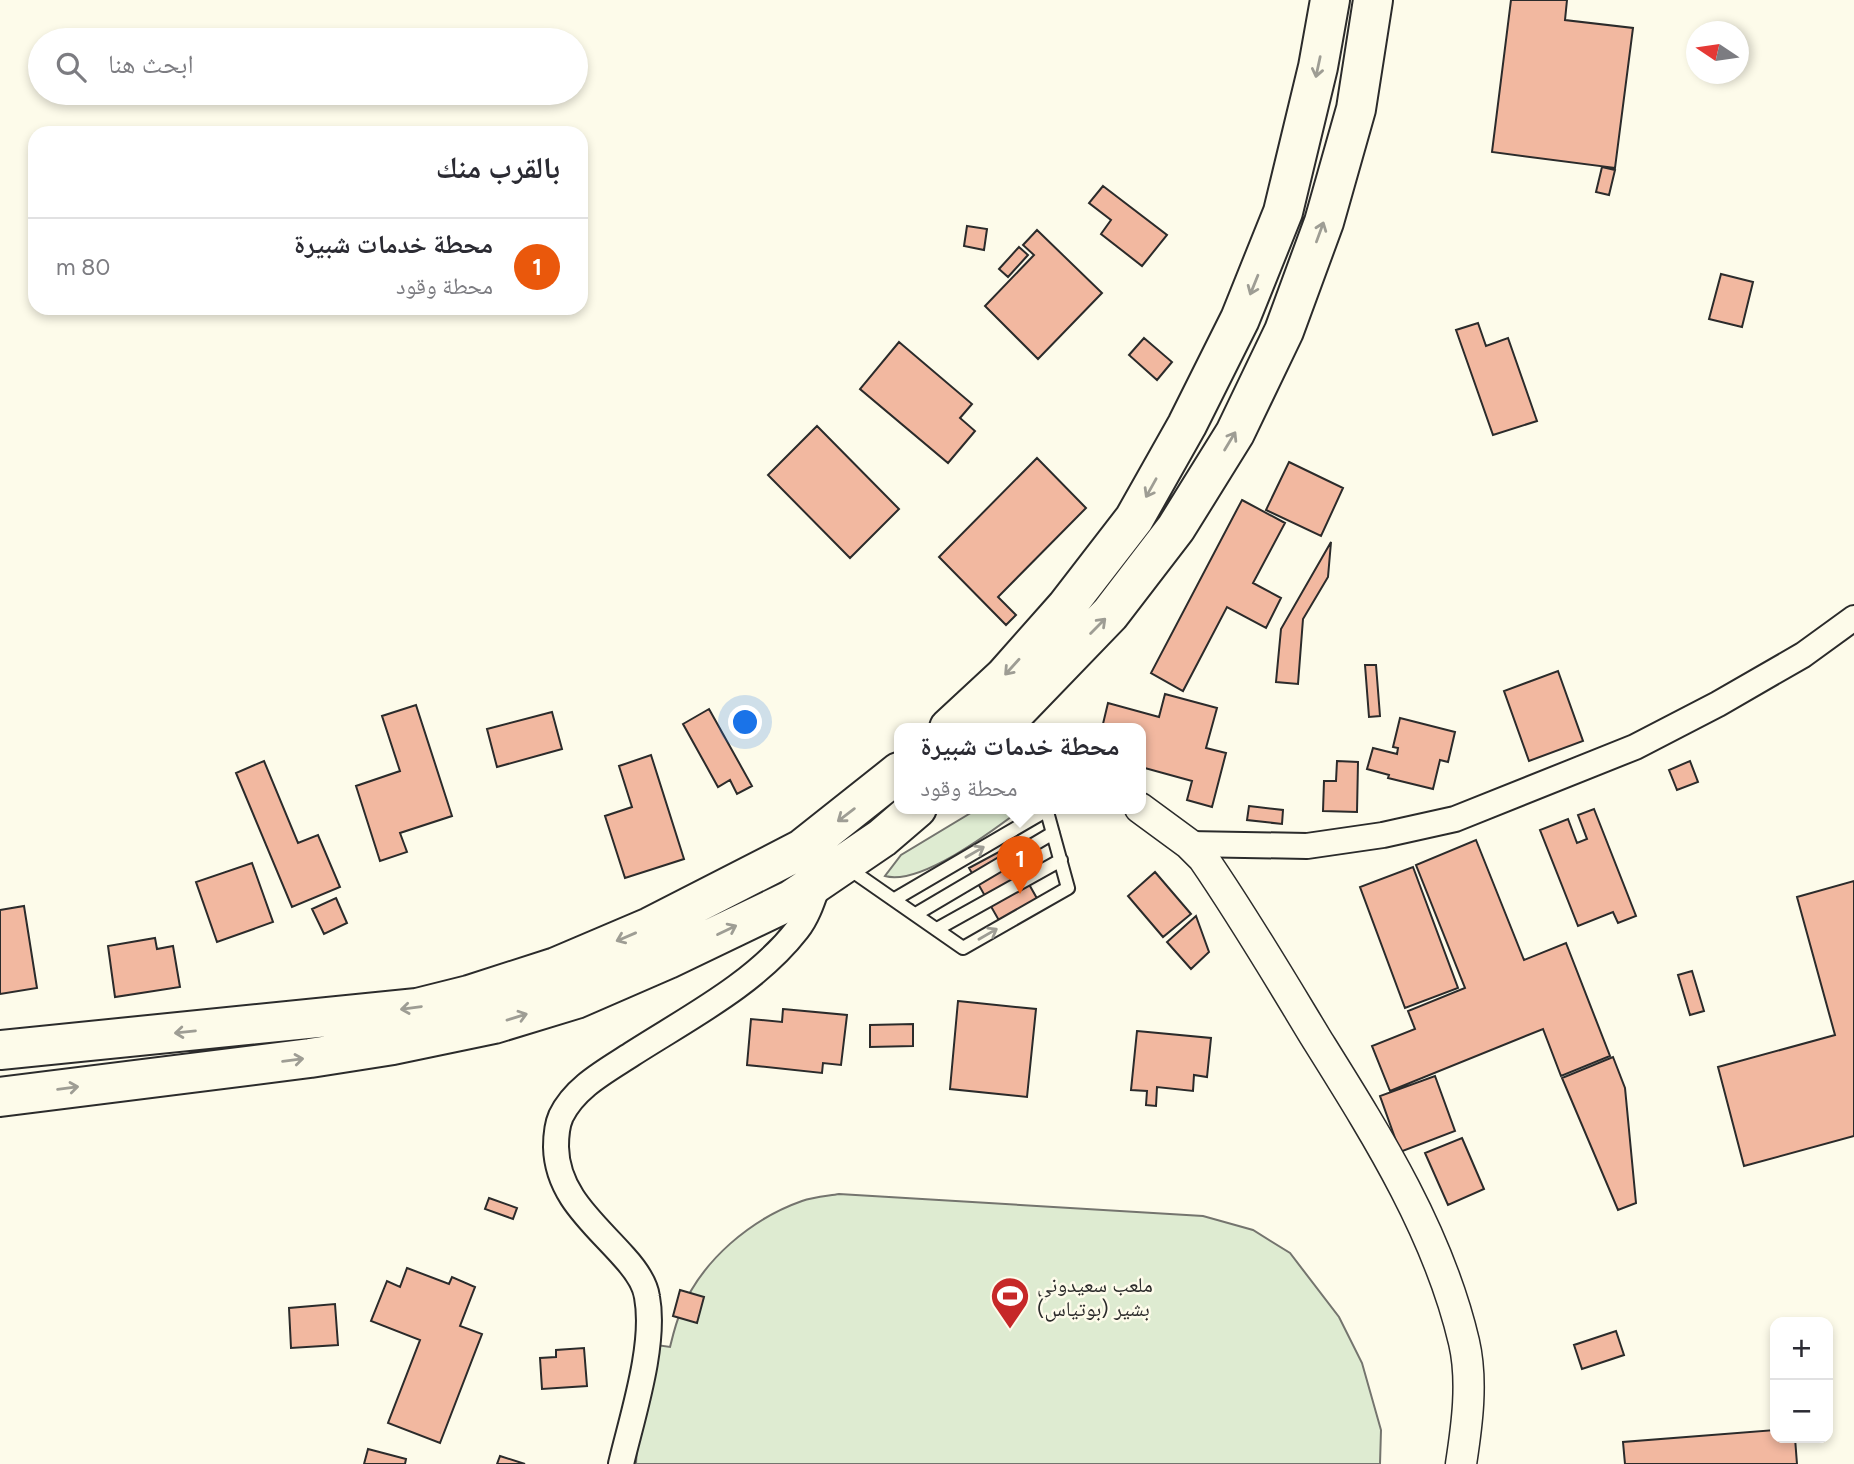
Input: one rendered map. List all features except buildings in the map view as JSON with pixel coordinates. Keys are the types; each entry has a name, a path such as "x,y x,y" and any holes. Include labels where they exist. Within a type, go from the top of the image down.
{"highway":[{"path":"963,723 1066,607 1134,519 1187,425 1240,319 1283,212 1318,67 1330,0"},
{"path":"1005,723 1110,614 1176,528 1235,433 1284,331 1324,222 1356,109 1373,0"},
{"path":"0,1097 393,1045 494,1024 587,994 791,900 894,778"},
{"path":"0,1051 417,1008 469,995 556,967 650,927 732,886 825,859 882,838 910,814"}],"street":[{"path":"1189,844 1307,846 1383,835 1455,819 1635,747 1718,704 1803,655 1854,618"},
{"path":"1146,812 1189,844 1203,858 1399,1174 1434,1250 1464,1344 1467,1421 1461,1464"},
{"path":"621,1464 646,1357 649,1322 647,1294 630,1264 569,1195 560,1176 556,1158 560,1118 580,1089 726,993 778,950 797,930 810,909 825,859"}],"lane":[{"path":"895,899 1038,814"},
{"path":"825,859 895,899 962,948 1068,888 1047,814"},
{"path":"916,914 1053,833"},
{"path":"937,929 1061,860"}],"green space":[{"path":"969,814 1015,814 957,854 937,864 918,873 900,877 885,876 901,855"},
{"name":"ملعب سعيدوني بشير (بوتياس)","path":"839,1194 1203,1216 1253,1230 1290,1253 1339,1317 1362,1363 1381,1430 1380,1464 636,1464 642,1343 670,1347 676,1324 690,1292 715,1259 747,1230 802,1201"}],"place":[{"name":"محطة خدمات شبيرة","path":"1020,894"},
{"name":"ملعب سعيدوني بشير (بوتياس)","path":"1010,1330"}]}
